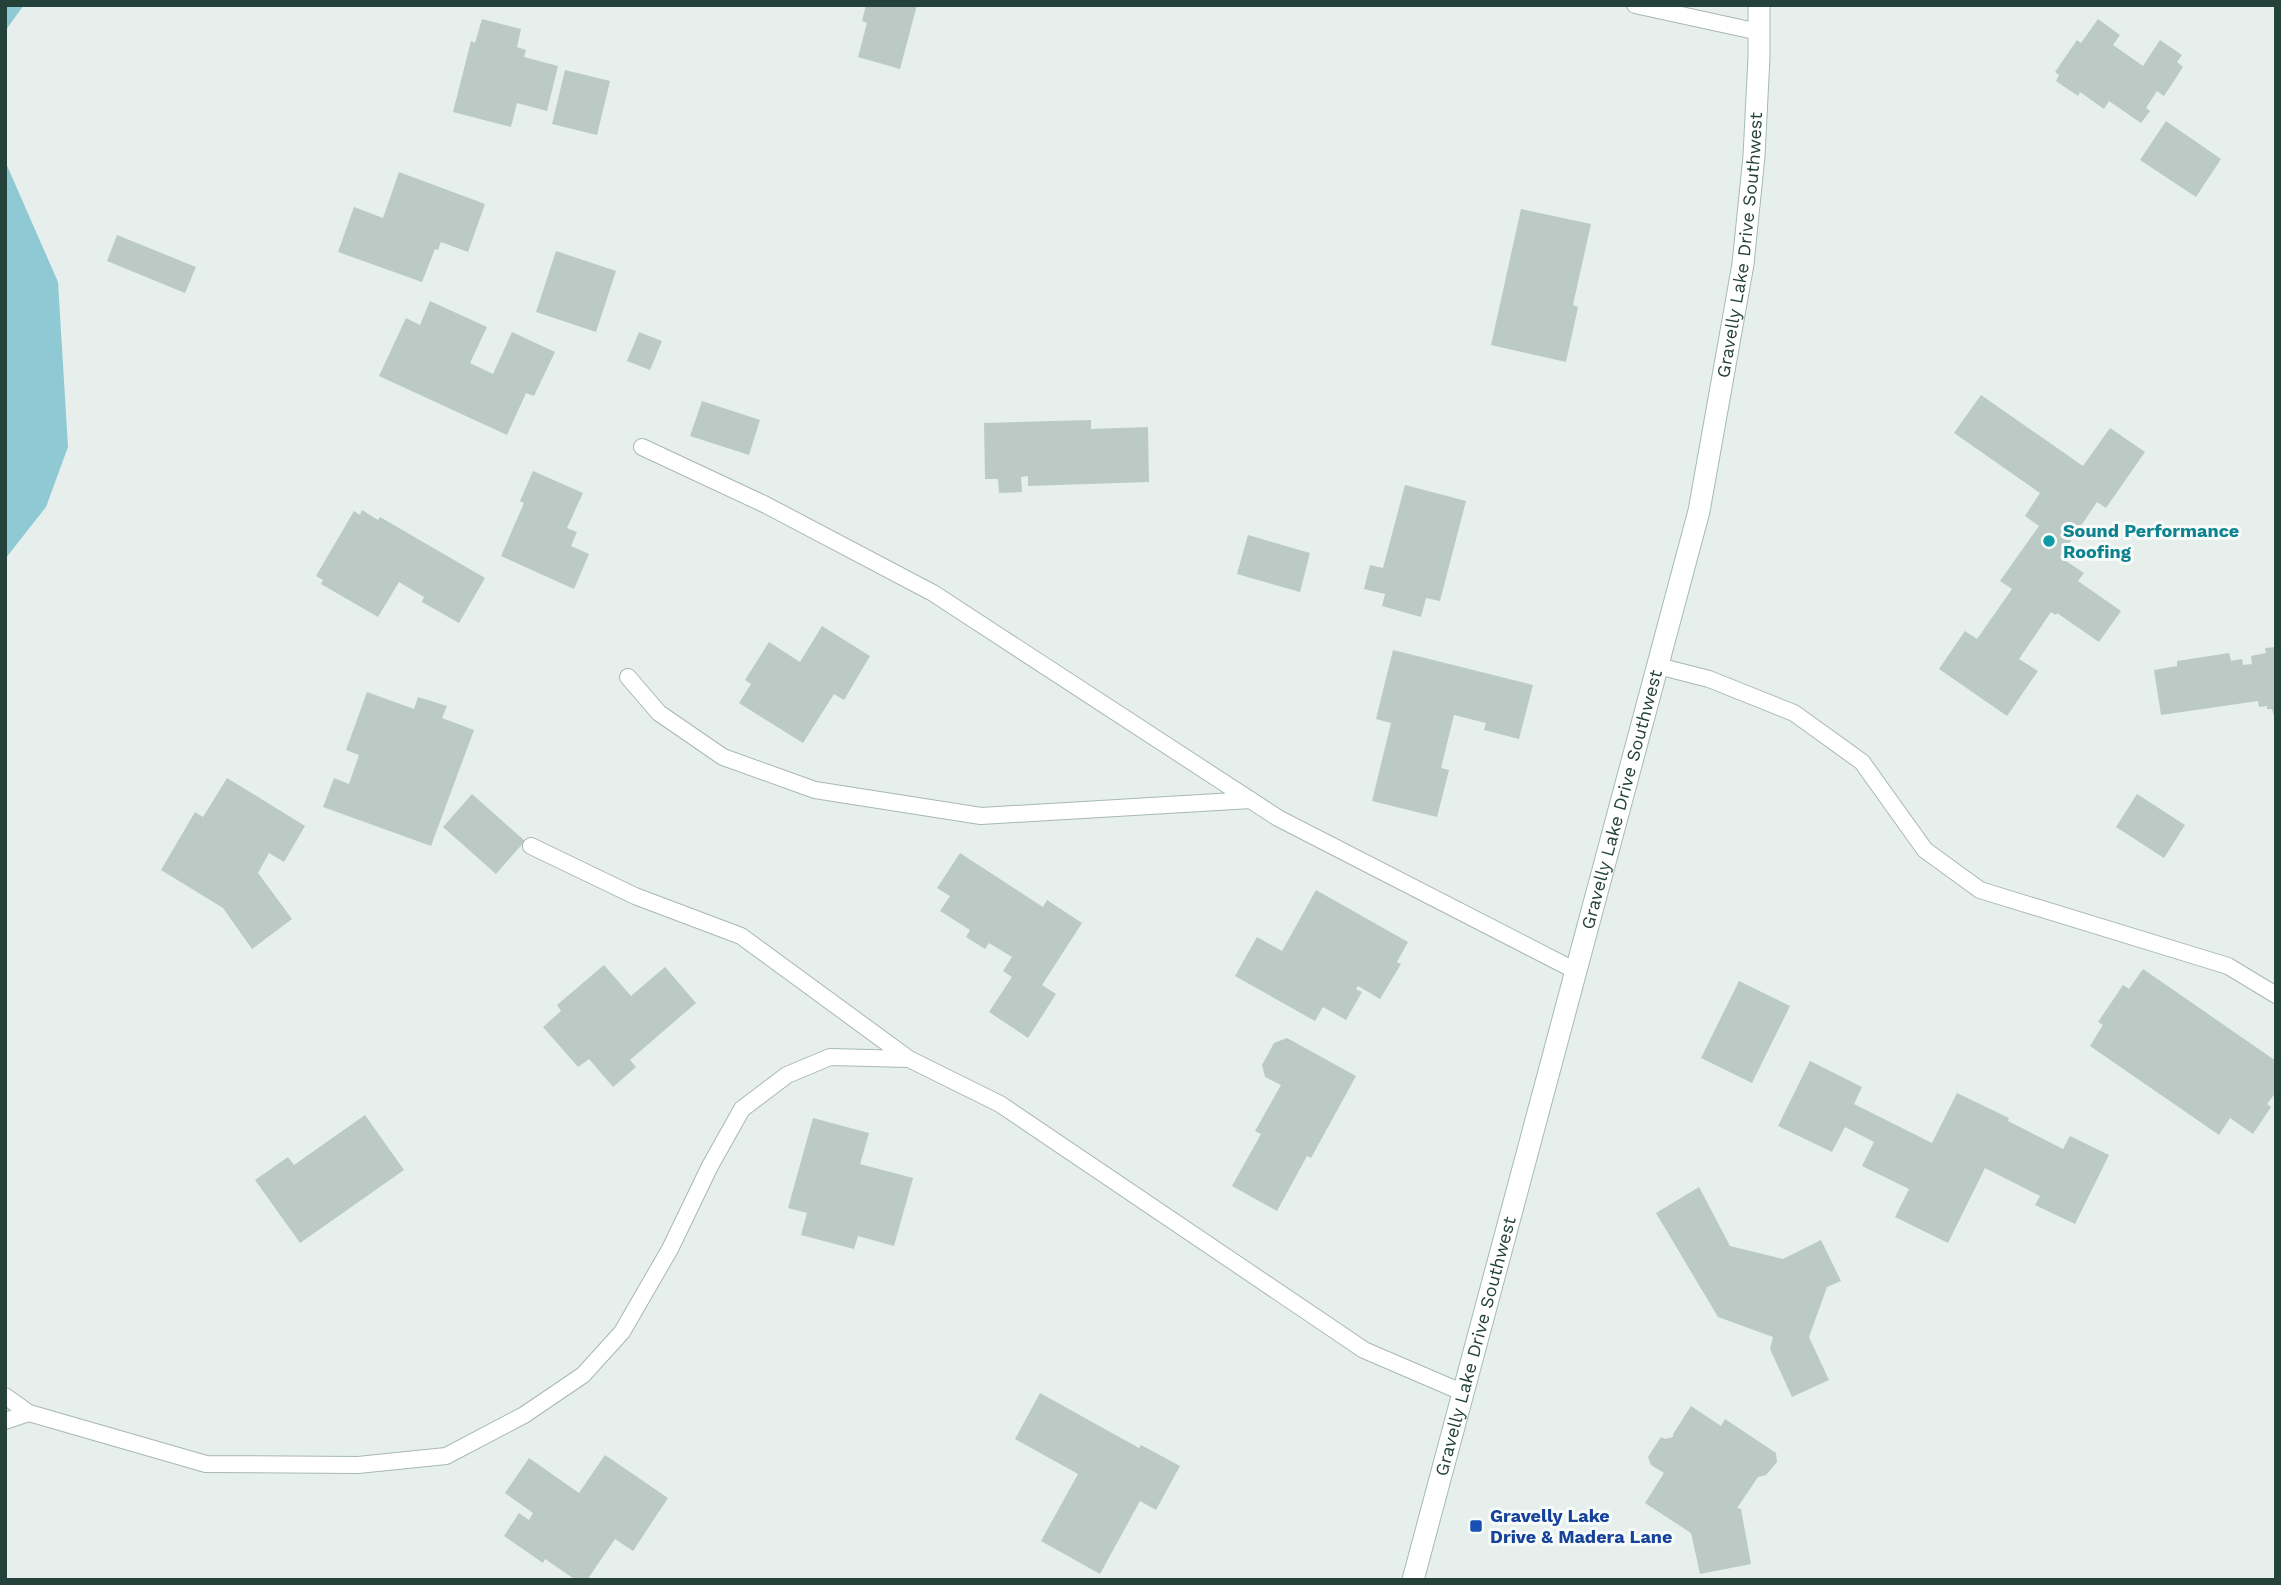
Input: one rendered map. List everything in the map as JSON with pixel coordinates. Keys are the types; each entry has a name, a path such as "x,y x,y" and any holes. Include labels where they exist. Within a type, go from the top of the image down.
{"main road":[{"name":"Gravelly Lake Drive Southwest","path":"1413,1580 1699,511 1743,264 1754,156 1759,5"}],"lane":[{"path":"1635,5 1759,32"},
{"path":"642,447 764,504 933,593 1278,818 1576,971"},
{"path":"1658,666 1709,679 1794,713 1862,762 1925,850 1980,890 2228,966 2276,995"},
{"path":"628,677 659,713 723,757 815,790 981,816 1251,800"},
{"path":"531,846 635,895 741,936 909,1059 1000,1104 1364,1350 1464,1393"},
{"path":"5,1396 29,1413 206,1464 358,1465 446,1456 524,1415 583,1375 622,1332 670,1249 710,1166 742,1109 787,1075 830,1057 909,1059"},
{"path":"5,1421 29,1413"}],"water":[{"path":"5,5 24,5 5,31"},
{"path":"5,161 58,282 68,447 46,507 5,559"}],"building":[{"path":"866,5 917,5 900,69 858,57 867,23 862,21"},
{"path":"482,19 521,29 517,47 526,50 524,57 558,66 547,111 517,103 511,127 453,112 471,41 475,43"},
{"path":"2098,19 2120,35 2113,45 2143,66 2160,40 2182,55 2177,62 2183,67 2164,96 2157,91 2146,108 2150,111 2141,123 2109,101 2104,109 2080,92 2078,96 2056,81 2059,75 2055,72 2077,40 2081,43"},
{"path":"565,70 610,81 597,135 552,124"},
{"path":"2166,121 2221,159 2196,197 2140,160"},
{"path":"399,172 485,204 468,252 441,242 438,250 435,249 422,282 338,252 354,207 383,218"},
{"path":"1521,209 1591,224 1573,305 1578,307 1566,362 1491,345"},
{"path":"117,235 196,267 185,293 107,261"},
{"path":"556,251 616,271 596,332 536,312"},
{"path":"430,301 487,327 470,363 493,374 512,332 555,352 534,396 526,393 507,435 379,376 406,318 420,325"},
{"path":"639,332 662,341 650,370 627,361"},
{"name":"Sound Performance Roofing","path":"1981,395 2083,466 2110,428 2145,452 2106,508 2097,502 2060,557 2084,573 2078,581 2121,611 2099,642 2057,613 2056,615 2051,612 2019,659 2038,671 2007,716 1939,669 1965,631 1977,639 2012,589 2000,581 2039,526 2025,516 2040,493 1954,433"},
{"path":"702,401 760,420 749,455 690,436"},
{"path":"1091,420 1091,429 1148,427 1149,482 1028,486 1028,476 1021,477 1022,492 999,493 998,479 985,479 984,423"},
{"path":"533,471 583,493 567,528 577,532 571,546 589,554 574,589 501,556 524,503 520,501"},
{"path":"1405,485 1466,501 1440,601 1426,598 1421,617 1382,606 1385,594 1364,589 1370,565 1383,568"},
{"path":"362,510 378,520 380,517 485,578 459,623 422,602 424,597 399,582 378,617 321,584 323,580 316,576 354,511 360,515"},
{"path":"1248,535 1310,553 1300,592 1237,574"},
{"path":"822,626 870,656 844,700 834,694 803,743 739,703 751,684 745,680 769,642 800,662"},
{"path":"2276,647 2276,723 2272,709 2267,709 2267,706 2259,707 2258,701 2161,715 2154,670 2177,666 2177,661 2229,653 2231,661 2242,659 2243,665 2252,664 2251,656 2266,653 2265,648"},
{"path":"1393,650 1533,685 1519,739 1484,730 1486,723 1454,715 1441,768 1449,770 1437,817 1372,801 1391,723 1376,719"},
{"path":"367,692 414,709 418,697 447,706 442,718 474,730 431,846 323,807 334,778 349,784 359,755 346,750"},
{"path":"227,778 305,826 284,862 269,853 258,873 292,919 252,949 223,908 161,870 195,812 203,817"},
{"path":"472,794 525,841 496,874 443,827"},
{"path":"2137,794 2185,825 2164,858 2116,827"},
{"path":"960,853 1043,907 1047,900 1082,923 1042,985 1056,994 1028,1038 989,1012 1012,977 1003,971 1012,957 989,943 985,949 966,937 970,930 940,911 950,896 937,888"},
{"path":"1316,890 1408,942 1397,962 1401,964 1380,999 1358,986 1356,989 1362,992 1346,1020 1323,1007 1315,1021 1235,976 1257,937 1282,951"},
{"path":"604,965 631,996 665,967 696,1003 630,1060 636,1067 613,1087 589,1059 578,1067 543,1027 561,1011 557,1005"},
{"path":"2143,969 2276,1061 2276,1092 2267,1104 2271,1107 2253,1134 2230,1118 2219,1135 2090,1046 2103,1025 2098,1022 2123,985 2129,989"},
{"path":"1739,981 1790,1006 1752,1083 1701,1058"},
{"path":"1287,1038 1356,1076 1311,1158 1307,1156 1277,1211 1232,1186 1261,1134 1255,1131 1281,1085 1265,1077 1262,1065 1274,1043"},
{"path":"1810,1061 1862,1087 1854,1104 1932,1143 1957,1093 2009,1118 2008,1121 2063,1149 2070,1136 2109,1155 2075,1224 2035,1205 2040,1196 1985,1168 1948,1243 1895,1217 1909,1189 1862,1166 1874,1142 1845,1127 1832,1152 1778,1126"},
{"path":"365,1115 404,1170 300,1243 255,1180 288,1157 294,1165"},
{"path":"813,1118 869,1133 860,1164 913,1178 894,1246 858,1236 854,1249 801,1235 807,1213 788,1208"},
{"path":"1699,1187 1730,1246 1783,1259 1821,1240 1841,1281 1827,1287 1809,1337 1829,1380 1792,1397 1770,1349 1773,1337 1718,1317 1656,1213"},
{"path":"1040,1393 1139,1448 1141,1445 1180,1466 1156,1510 1140,1501 1100,1574 1041,1541 1078,1474 1015,1439"},
{"path":"1691,1406 1721,1426 1725,1419 1776,1453 1777,1462 1766,1475 1758,1477 1737,1508 1741,1509 1751,1564 1700,1574 1691,1533 1645,1503 1664,1473 1651,1465 1648,1457 1661,1437 1673,1437"},
{"path":"605,1455 668,1498 633,1551 615,1539 587,1580 576,1580 545,1559 543,1563 504,1536 519,1513 529,1520 533,1513 505,1493 529,1458 579,1493"}],"place":[{"name":"Sound Performance Roofing","path":"2049,541"},
{"name":"Gravelly Lake Drive & Madera Lane","path":"1476,1526"}]}
